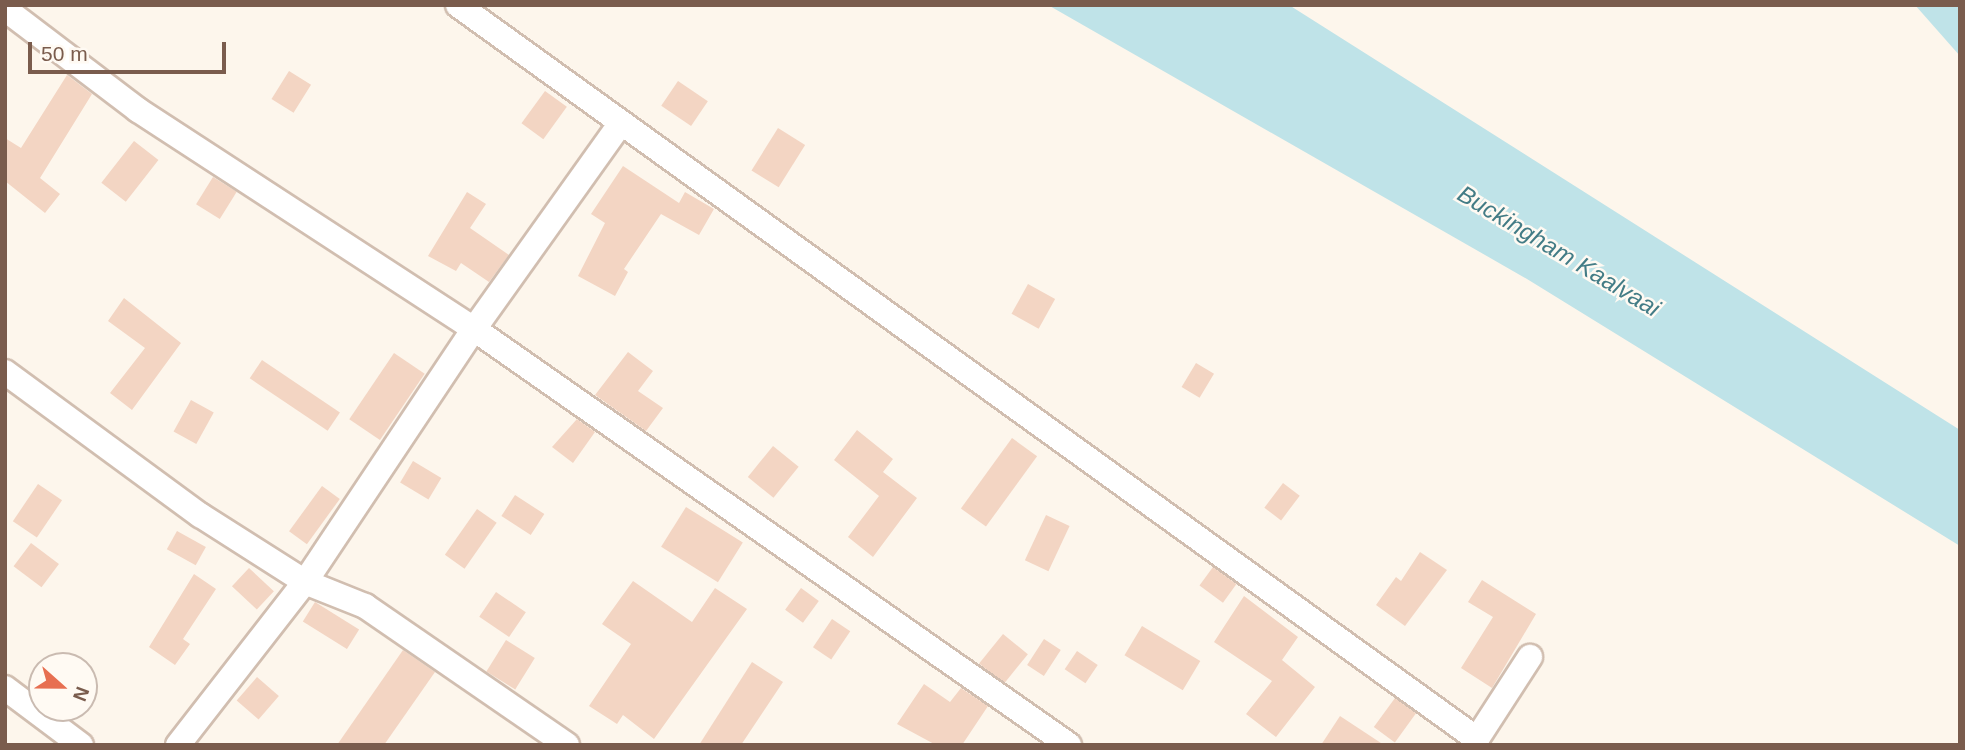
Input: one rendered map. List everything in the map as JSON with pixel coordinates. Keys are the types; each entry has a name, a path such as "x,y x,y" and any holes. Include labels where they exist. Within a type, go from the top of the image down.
{"street":[{"path":"458,5 1475,742 1530,657"},
{"path":"5,9 138,110 474,329 1069,745"},
{"path":"178,745 305,582 474,329 621,123"},
{"path":"5,372 200,515 305,582 365,606 568,745"},
{"path":"5,688 80,745"}],"water":[{"name":"Buckingham Kaalvaai","path":"1048,5 1289,5 1960,430 1960,546 1527,279"},
{"path":"1915,5 1960,5 1960,56"}],"building":[{"path":"289,71 311,85 294,113 272,99"},
{"path":"67,75 92,94 40,178 60,194 45,213 5,181 5,138 21,148"},
{"path":"678,81 708,101 691,126 661,106"},
{"path":"545,91 567,107 543,139 521,123"},
{"path":"778,128 805,145 779,187 752,170"},
{"path":"134,141 158,160 126,202 101,183"},
{"path":"623,166 679,203 685,192 714,209 699,235 661,214 624,269 628,272 615,296 578,276 605,223 591,214"},
{"path":"213,177 237,192 220,219 196,204"},
{"path":"467,192 486,204 470,228 509,255 489,282 461,263 456,271 428,256"},
{"path":"1028,284 1055,299 1039,329 1012,314"},
{"path":"124,298 181,343 132,410 110,393 145,348 108,321"},
{"path":"628,352 653,371 638,391 663,408 646,431 595,395"},
{"path":"394,353 425,374 380,440 349,419"},
{"path":"262,360 340,413 328,431 250,378"},
{"path":"1196,363 1214,374 1200,398 1182,387"},
{"path":"191,400 214,413 196,444 174,431"},
{"path":"577,419 595,432 573,463 552,447"},
{"path":"857,430 893,459 883,472 917,498 873,557 848,537 879,496 834,460"},
{"path":"1012,438 1037,456 986,527 961,508"},
{"path":"773,446 799,467 773,498 748,477"},
{"path":"413,461 441,478 428,499 400,482"},
{"path":"1283,483 1300,496 1281,520 1264,508"},
{"path":"38,484 62,500 37,538 13,521"},
{"path":"322,486 340,499 307,544 289,531"},
{"path":"515,495 544,514 531,535 501,516"},
{"path":"686,507 743,543 718,582 661,547"},
{"path":"477,509 497,523 465,569 445,555"},
{"path":"1046,515 1070,526 1048,571 1025,560"},
{"path":"177,531 206,547 196,565 167,549"},
{"path":"31,543 59,564 41,587 14,566"},
{"path":"1420,552 1447,570 1405,626 1376,605 1396,577 1401,581"},
{"path":"1213,567 1236,584 1223,603 1199,586"},
{"path":"249,568 274,591 257,609 232,586"},
{"path":"194,574 216,589 183,639 190,644 175,665 149,647"},
{"path":"1482,580 1536,614 1492,688 1461,668 1493,617 1468,602"},
{"path":"633,581 692,622 715,588 747,609 654,739 623,715 617,724 589,706 631,644 602,624"},
{"path":"801,588 819,601 803,623 785,610"},
{"path":"496,592 526,612 509,637 479,617"},
{"path":"1244,596 1298,637 1282,660 1315,687 1276,737 1246,714 1272,681 1214,642"},
{"path":"315,602 359,630 347,649 303,622"},
{"path":"832,619 850,631 831,659 813,647"},
{"path":"1142,626 1200,661 1183,690 1124,655"},
{"path":"1003,634 1028,654 1004,684 979,664"},
{"path":"1044,639 1061,650 1044,676 1027,665"},
{"path":"506,640 535,658 515,689 486,671"},
{"path":"403,650 435,672 384,745 337,745"},
{"path":"1077,651 1098,665 1085,683 1065,669"},
{"path":"752,662 783,682 741,745 699,745"},
{"path":"257,677 279,696 259,719 237,700"},
{"path":"924,684 950,702 961,688 988,706 962,745 936,745 897,724"},
{"path":"1395,698 1416,713 1395,742 1374,727"},
{"path":"1340,716 1384,745 1321,745"}]}
